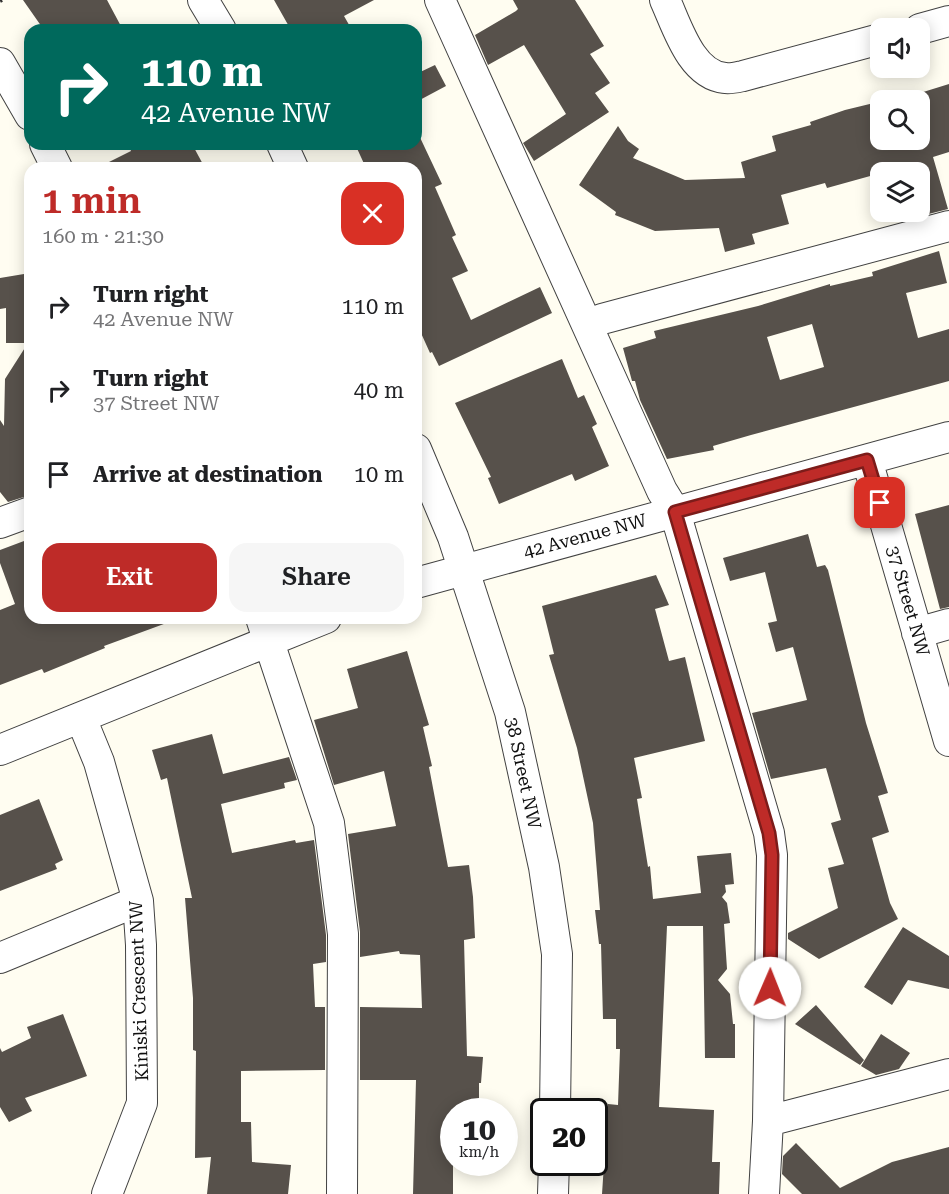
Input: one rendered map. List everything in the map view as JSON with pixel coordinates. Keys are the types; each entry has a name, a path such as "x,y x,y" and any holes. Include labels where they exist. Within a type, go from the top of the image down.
{"street":[{"path":"203,0 217,24"},
{"path":"440,0 662,491 675,512 769,833 772,855 768,1121 764,1194"},
{"path":"664,0 696,61 709,73 724,78 743,76 870,42"},
{"path":"930,26 949,21"},
{"path":"0,63 24,105"},
{"path":"602,319 949,226"},
{"name":"42 Avenue NW","path":"464,568 949,437"},
{"name":"37 Street NW","path":"867,460 949,741"},
{"name":"38 Street NW","path":"422,464 464,568 510,712 544,867 557,954 555,1098"},
{"path":"0,523 24,514"},
{"path":"422,581 464,568"},
{"path":"0,750 81,718 266,629 293,624"},
{"path":"917,633 949,624"},
{"path":"266,629 329,823 344,934 342,1194"},
{"name":"Kiniski Crescent NW","path":"81,718 99,762 138,901 142,1103 107,1194"},
{"path":"0,958 138,901"},
{"path":"768,1121 949,1074"},
{"path":"553,1194 554,1176"}],"building":[{"path":"23,0 107,0 120,24 40,24"},
{"path":"274,0 374,0 344,16 349,24 288,24"},
{"path":"513,0 575,0 604,46 590,54 610,83 595,93 609,112 534,161 523,143 566,114 524,45 488,65 475,35 516,11 518,9"},
{"path":"435,65 446,86 422,99 422,71"},
{"path":"949,84 949,152 933,157 948,209 930,214 930,162 870,162 870,176 827,188 825,183 781,195 789,224 752,234 755,244 725,252 719,228 655,231 615,215 616,212 579,185 618,126 628,141 639,149 633,158 685,180 745,178 741,162 776,151 772,136 811,125 810,122 845,110 870,104 870,150 930,150 930,90"},
{"path":"422,142 442,184 435,187 456,235 452,237 468,271 452,278 471,320 540,287 552,313 439,366 422,335 422,162 363,162 358,150 422,150"},
{"path":"195,150 202,162 109,162 131,151"},
{"path":"939,251 947,283 906,293 918,338 949,329 949,381 713,446 714,450 667,459 640,400 635,381 632,381 623,348 656,338 654,331 758,306 830,284 830,286 873,276 872,272","holes":["812,324 824,367 780,380 767,337"]},
{"path":"24,274 24,343 6,343 6,308 0,309 0,278"},
{"path":"24,349 24,497 8,502 0,492 0,420 4,426 5,379"},
{"path":"562,359 578,398 584,395 597,424 592,427 609,466 575,481 572,474 499,504 488,478 491,477 455,403"},
{"path":"949,505 949,607 940,609 915,514"},
{"path":"808,534 817,567 825,565 828,570 866,723 888,793 878,796 889,832 872,838 890,903 898,919 819,959 788,939 788,933 838,908 828,868 844,864 831,823 841,820 826,768 771,779 752,713 807,700 793,647 776,652 768,623 777,621 765,572 730,581 723,558"},
{"path":"24,541 24,624 164,624 104,646 105,648 44,673 42,669 0,685 0,610 15,604 0,563 0,550"},
{"path":"656,575 669,605 655,609 669,661 685,657 705,741 634,758 642,798 637,799 648,867 650,866 653,899 701,893 697,856 731,853 734,884 725,885 726,892 722,897 727,903 730,923 724,924 727,969 718,980 730,994 733,1024 735,1024 735,1058 705,1058 703,926 667,926 659,1107 714,1110 712,1162 720,1162 719,1194 602,1194 603,1176 608,1176 608,1104 618,1105 620,1049 616,1049 616,1019 603,1019 601,944 599,944 595,910 600,910 593,823 577,748 549,655 554,654 542,606"},
{"path":"407,651 429,725 423,727 432,766 429,767 448,867 469,865 475,938 464,940 467,1056 483,1057 479,1098 440,1098 440,1176 453,1176 453,1194 413,1194 416,1080 360,1080 360,1007 422,1008 420,955 400,954 399,951 360,957 360,932 348,834 396,826 384,771 334,785 314,720 358,708 347,669"},
{"path":"212,734 223,774 289,757 297,780 284,783 285,788 221,804 232,853 295,840 296,843 314,840 326,935 326,962 313,964 315,1007 325,1007 325,1070 241,1071 241,1122 251,1122 252,1162 291,1165 288,1194 207,1194 211,1157 195,1158 196,1051 193,1050 193,998 185,898 192,898 167,778 161,780 152,750"},
{"path":"39,799 63,860 55,864 57,869 0,891 0,815"},
{"path":"903,927 949,956 949,989 908,980 892,1005 864,987"},
{"path":"816,1005 864,1060 860,1065 795,1024"},
{"path":"63,1014 87,1076 25,1098 32,1111 9,1122 0,1107 0,1048 2,1052 31,1038 27,1027"},
{"path":"881,1034 910,1053 899,1069 876,1075 861,1066"},
{"path":"796,1143 840,1188 892,1162 949,1147 949,1194 802,1194 782,1174 783,1156"}],"route":[{"path":"770,988 772,855 769,833 675,512 867,460 880,503"}]}
